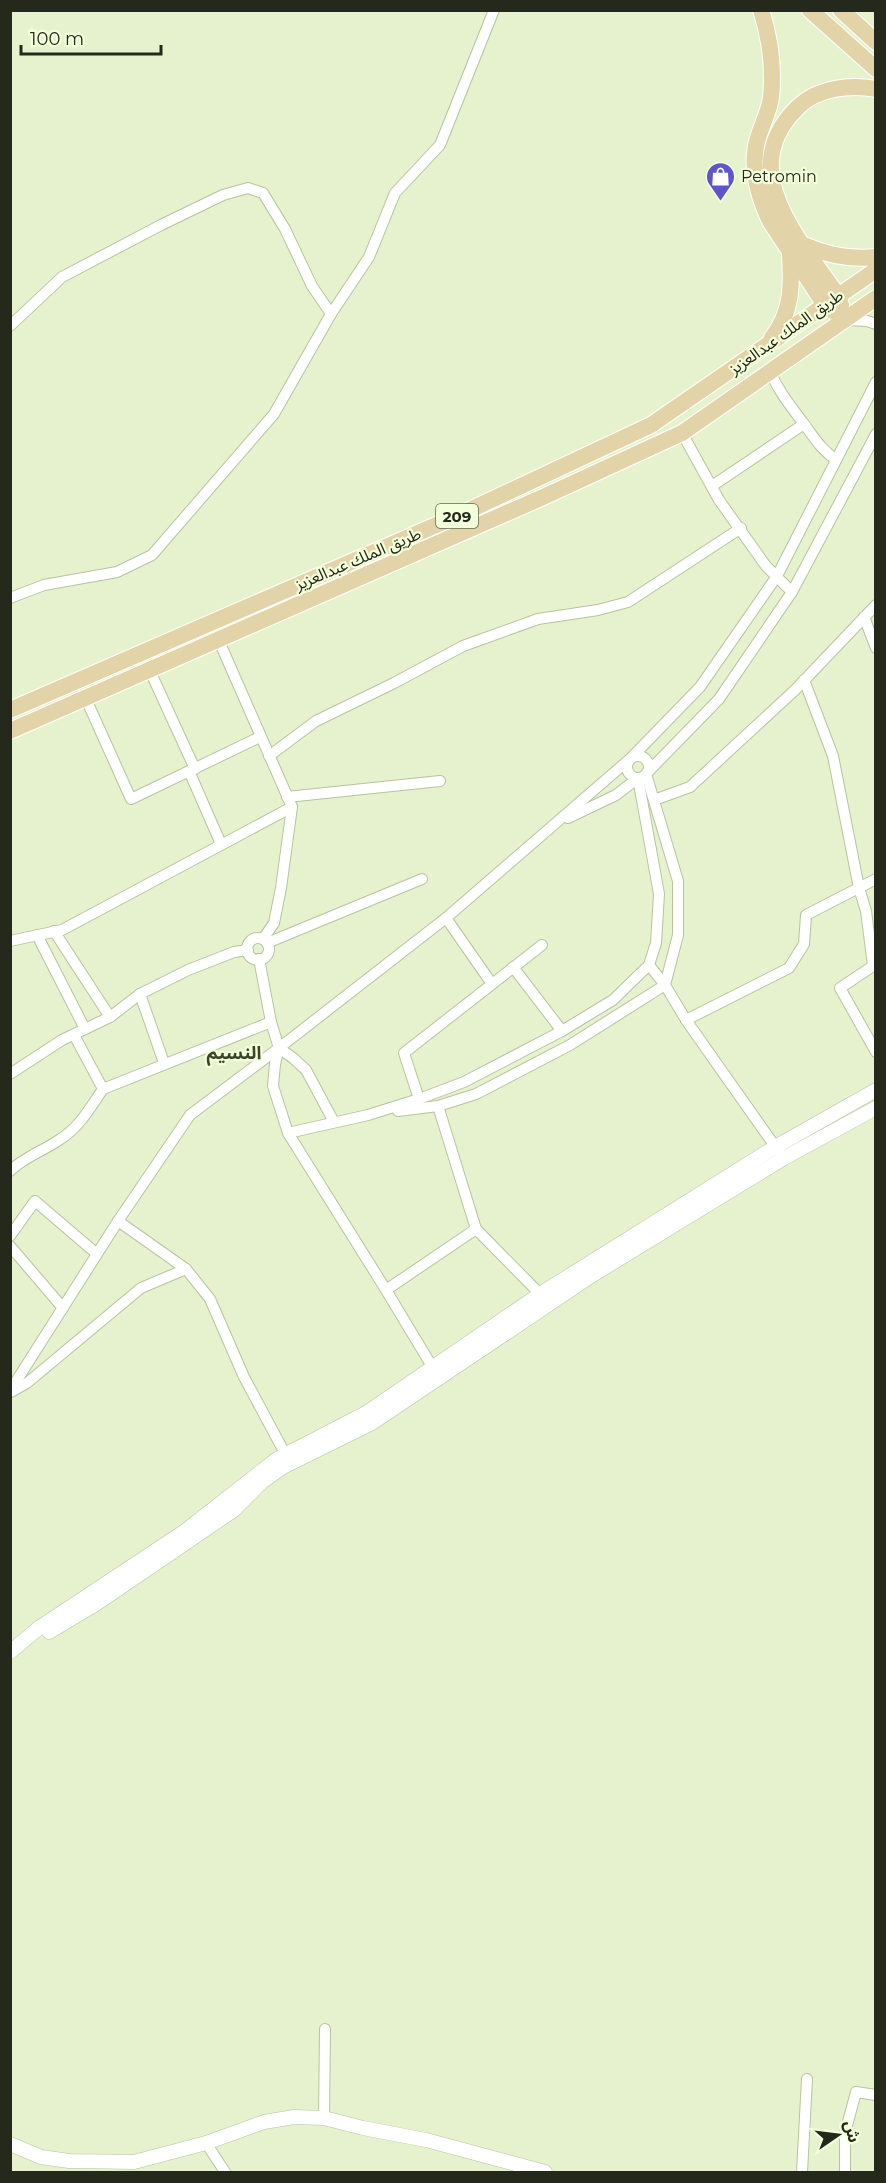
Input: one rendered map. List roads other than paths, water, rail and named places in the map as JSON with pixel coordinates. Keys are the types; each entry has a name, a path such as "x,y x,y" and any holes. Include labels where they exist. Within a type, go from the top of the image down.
{"main road":[{"path":"761,10 770,45 771,99 756,145 754,169 763,207 797,248 846,320"},
{"path":"810,10 876,69"},
{"path":"841,10 876,42"},
{"path":"765,346 780,328 788,310 797,248 772,188 770,169 776,135 789,116 803,102 821,93 847,87 876,89"},
{"path":"797,248 833,256 876,257"},
{"name":"طريق الملك عبدالعزيز","path":"10,710 457,516 651,425 876,270"},
{"name":"طريق الملك عبدالعزيز","path":"10,731 219,641 682,433 876,298"}],"street":[{"path":"10,598 44,585 117,572 152,555 274,414 331,314 369,257 394,193 440,145 494,10"},
{"path":"10,327 62,277 223,195 248,188 263,193 285,229 312,286 331,314"},
{"path":"846,320 876,324"},
{"path":"770,372 781,395 819,447 836,460"},
{"path":"10,1392 118,1221 190,1115 446,918 631,758 700,687 777,576 876,382"},
{"path":"712,486 804,424"},
{"path":"682,433 712,486 766,566 792,592"},
{"path":"556,823 616,795 642,776 719,699 792,592 876,434"},
{"path":"269,756 316,720 394,683 463,646 538,619 598,610 628,602 741,528"},
{"path":"654,800 690,787 804,680 876,605"},
{"path":"864,617 876,648"},
{"path":"219,641 290,802 281,888 274,923 265,941 268,952 259,959 250,956 248,950 252,940 257,938 265,941 422,879"},
{"path":"150,671 221,844"},
{"path":"804,680 833,756 859,888 866,911 874,965 840,988 876,1052"},
{"path":"86,699 131,800 260,737"},
{"path":"368,1115 464,1082 562,1031 614,999 649,965 656,943 659,894 642,776 649,768 646,758 641,756 631,758"},
{"path":"631,758 627,768 628,773 642,776"},
{"path":"288,1132 368,1115 438,1106 476,1094 559,1050 666,985 678,935 678,882 654,800 642,776"},
{"path":"11,939 62,930 221,844 290,802 440,781"},
{"path":"686,1020 789,968 804,944 806,915 876,879"},
{"path":"446,918 492,984"},
{"path":"54,931 110,1017"},
{"path":"38,935 85,1029"},
{"path":"419,1099 404,1053 542,945"},
{"path":"10,1074 62,1040 110,1017 140,994 188,970 234,952 248,950"},
{"path":"259,959 271,1022 279,1048 273,1086 288,1132 433,1368"},
{"path":"649,965 666,985 686,1020 784,1158"},
{"path":"513,968 562,1031"},
{"path":"140,994 164,1064"},
{"path":"10,1171 18,1163 61,1139 84,1118 103,1089 271,1022"},
{"path":"74,1035 103,1089"},
{"path":"279,1048 306,1070 333,1122"},
{"path":"15,1649 40,1627 185,1531 288,1459 366,1413 540,1294 775,1147 876,1090"},
{"path":"438,1106 476,1229 540,1294"},
{"path":"288,1459 372,1423 591,1276 784,1158 876,1108"},
{"path":"10,1236 35,1201 97,1254"},
{"path":"118,1221 186,1269 210,1299 244,1377 288,1459"},
{"path":"386,1290 476,1229"},
{"path":"10,1246 63,1308"},
{"path":"10,1392 27,1383 141,1288 186,1269"},
{"path":"324,2118 325,2029"},
{"path":"802,2172 807,2079"},
{"path":"845,2172 845,2133 856,2092 876,2095"},
{"path":"10,2144 40,2157 69,2161 134,2162 206,2142 264,2122 294,2117 324,2118 426,2140 537,2171"},
{"path":"206,2142 225,2172"}],"place":[{"name":"Petromin","path":"720,202"}],"district":[{"name":"النسيم","path":"234,1053"}]}
